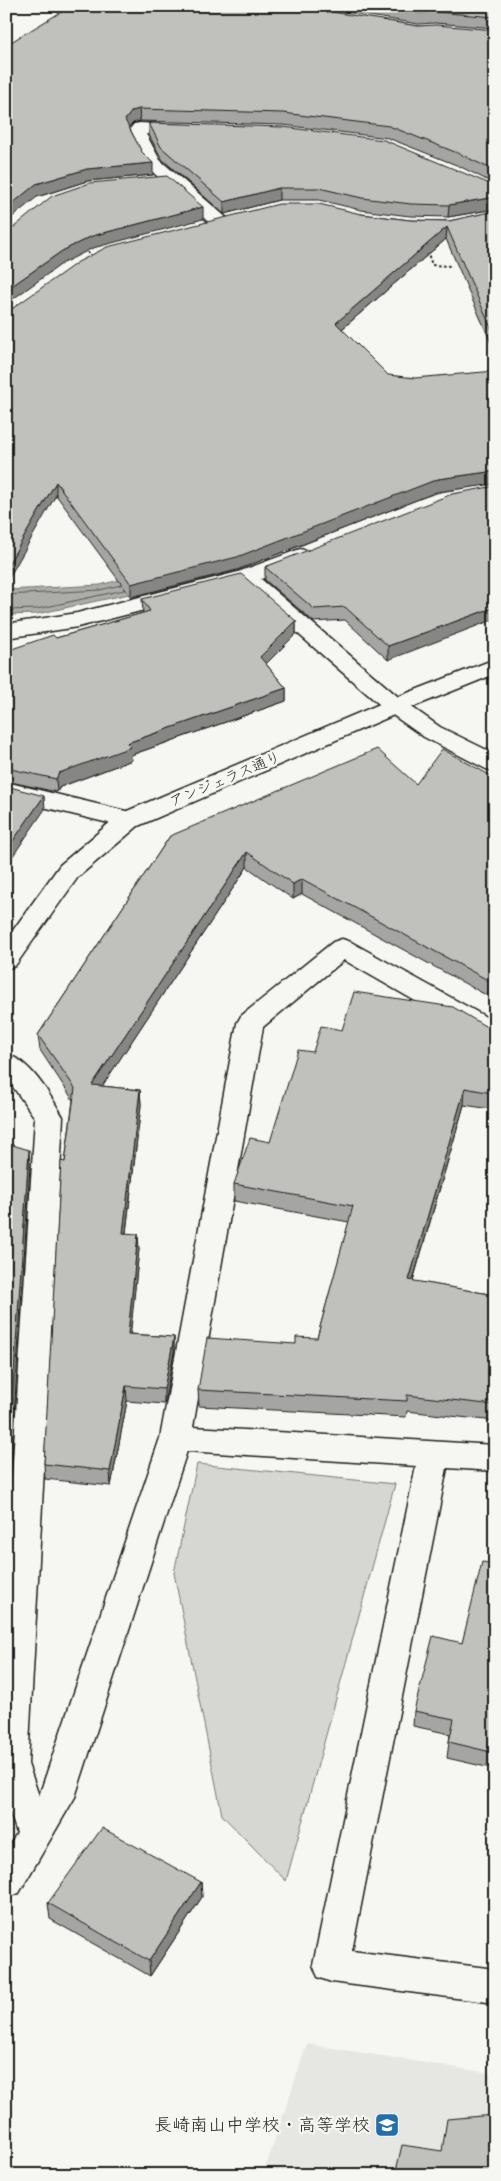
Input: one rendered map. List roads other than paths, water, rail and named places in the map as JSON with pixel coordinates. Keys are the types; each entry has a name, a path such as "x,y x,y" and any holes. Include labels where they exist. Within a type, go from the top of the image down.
{"street":[{"path":"208,130 140,128 136,132 153,163 221,223"},
{"path":"152,182 170,180"},
{"path":"202,228 239,218"},
{"path":"6,631 78,620 246,577 316,550"},
{"path":"246,577 395,706 432,732 495,764"},
{"name":"アンジェラス通り","path":"6,960 69,871 129,820 395,706 495,666"},
{"path":"6,790 129,820"},
{"path":"6,1882 58,1797 176,1438 250,1023 342,948 495,1034"},
{"path":"6,1063 17,1071 49,1117 11,1764 35,1835"},
{"path":"176,1438 495,1458"},
{"path":"434,1454 331,1966 495,1986"}],"water":[{"path":"495,483 441,492 399,504 295,548 207,577 37,614 6,615 6,590 100,585 197,560 380,485"}],"place":[{"name":"長崎南山中学校・高等学校","path":"387,2125"}]}
